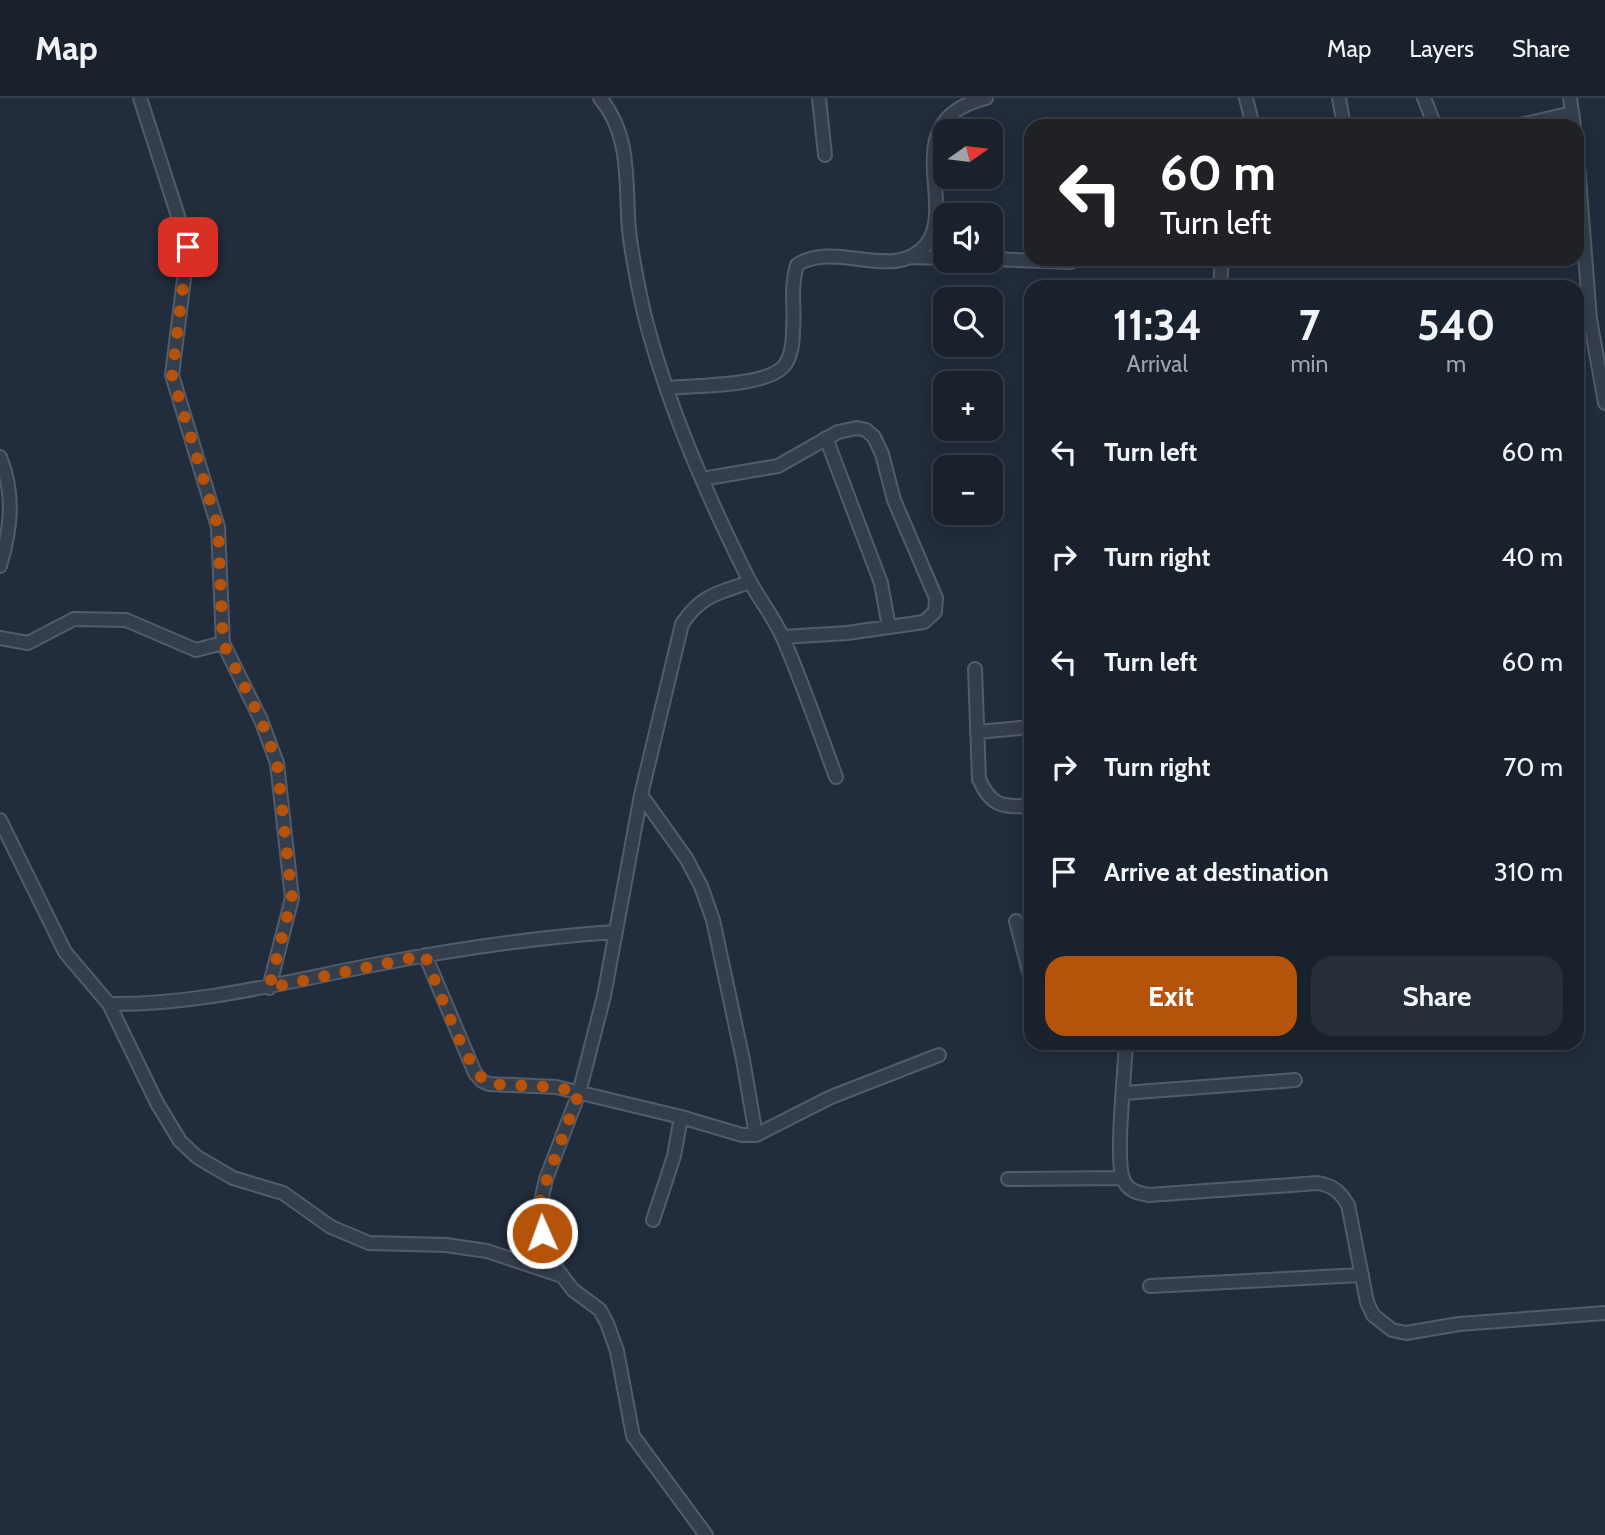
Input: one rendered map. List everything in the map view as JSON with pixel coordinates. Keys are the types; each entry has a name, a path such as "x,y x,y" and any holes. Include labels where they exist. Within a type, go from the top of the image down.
{"street":[{"path":"140,98 188,247 172,375 218,527 223,643 261,720 277,763 292,898 269,988"},
{"path":"600,98 615,120 622,141 627,164 629,231 644,313 668,388 702,479 750,582 783,637 836,777"},
{"path":"819,98 825,155"},
{"path":"910,257 925,246 933,230 933,158 940,131 949,116 969,102 986,98"},
{"path":"1246,98 1251,119"},
{"path":"1339,98 1343,119"},
{"path":"1424,98 1432,119"},
{"path":"1570,98 1573,119"},
{"path":"668,388 755,380 774,374 785,365 791,350 794,327 792,281 797,265 807,258 819,255 892,262 910,257 933,258"},
{"path":"1003,259 1024,260"},
{"path":"1584,266 1605,403"},
{"path":"1584,325 1590,319"},
{"path":"702,479 778,466 826,439 856,428 866,430 874,437 882,454 894,500 936,598 935,612 924,622 783,637"},
{"path":"826,439 881,583 889,627"},
{"path":"0,457 10,492 11,514 0,566"},
{"path":"706,1535 633,1436 617,1351 607,1323 600,1310 573,1290 550,1260 539,1211 546,1179 579,1093 604,996 641,795 682,624 694,606 714,594 750,582"},
{"path":"0,638 28,643 74,619 126,620 195,649 223,643"},
{"path":"975,669 979,779 986,794 995,802 1009,807 1024,806"},
{"path":"977,732 1024,728"},
{"path":"641,795 686,858 701,886 713,920 756,1135"},
{"path":"0,820 58,940 109,1004 140,1074 180,1141 212,1168 233,1178 283,1193 331,1227 369,1243 446,1245 487,1251 560,1275"},
{"path":"1016,921 1024,952"},
{"path":"109,1004 177,1002 269,988 425,955 531,939 616,932"},
{"path":"425,955 469,1060 482,1081 489,1084 556,1087 681,1117 742,1135 756,1135 831,1097 939,1055"},
{"path":"1126,1050 1121,1166 1127,1187 1136,1193 1149,1195 1318,1183 1331,1186 1341,1193 1348,1205 1367,1302 1373,1315 1382,1325 1406,1334 1459,1324 1605,1313"},
{"path":"1124,1093 1295,1080"},
{"path":"653,1220 674,1156 681,1117"},
{"path":"1008,1179 1123,1178"},
{"path":"1150,1286 1362,1275"}],"route":[{"path":"188,247 172,375 218,527 223,643 261,720 277,763 292,898 269,988 425,955 469,1060 482,1081 489,1084 556,1087 579,1093 541,1195 539,1211 542,1233"}]}
